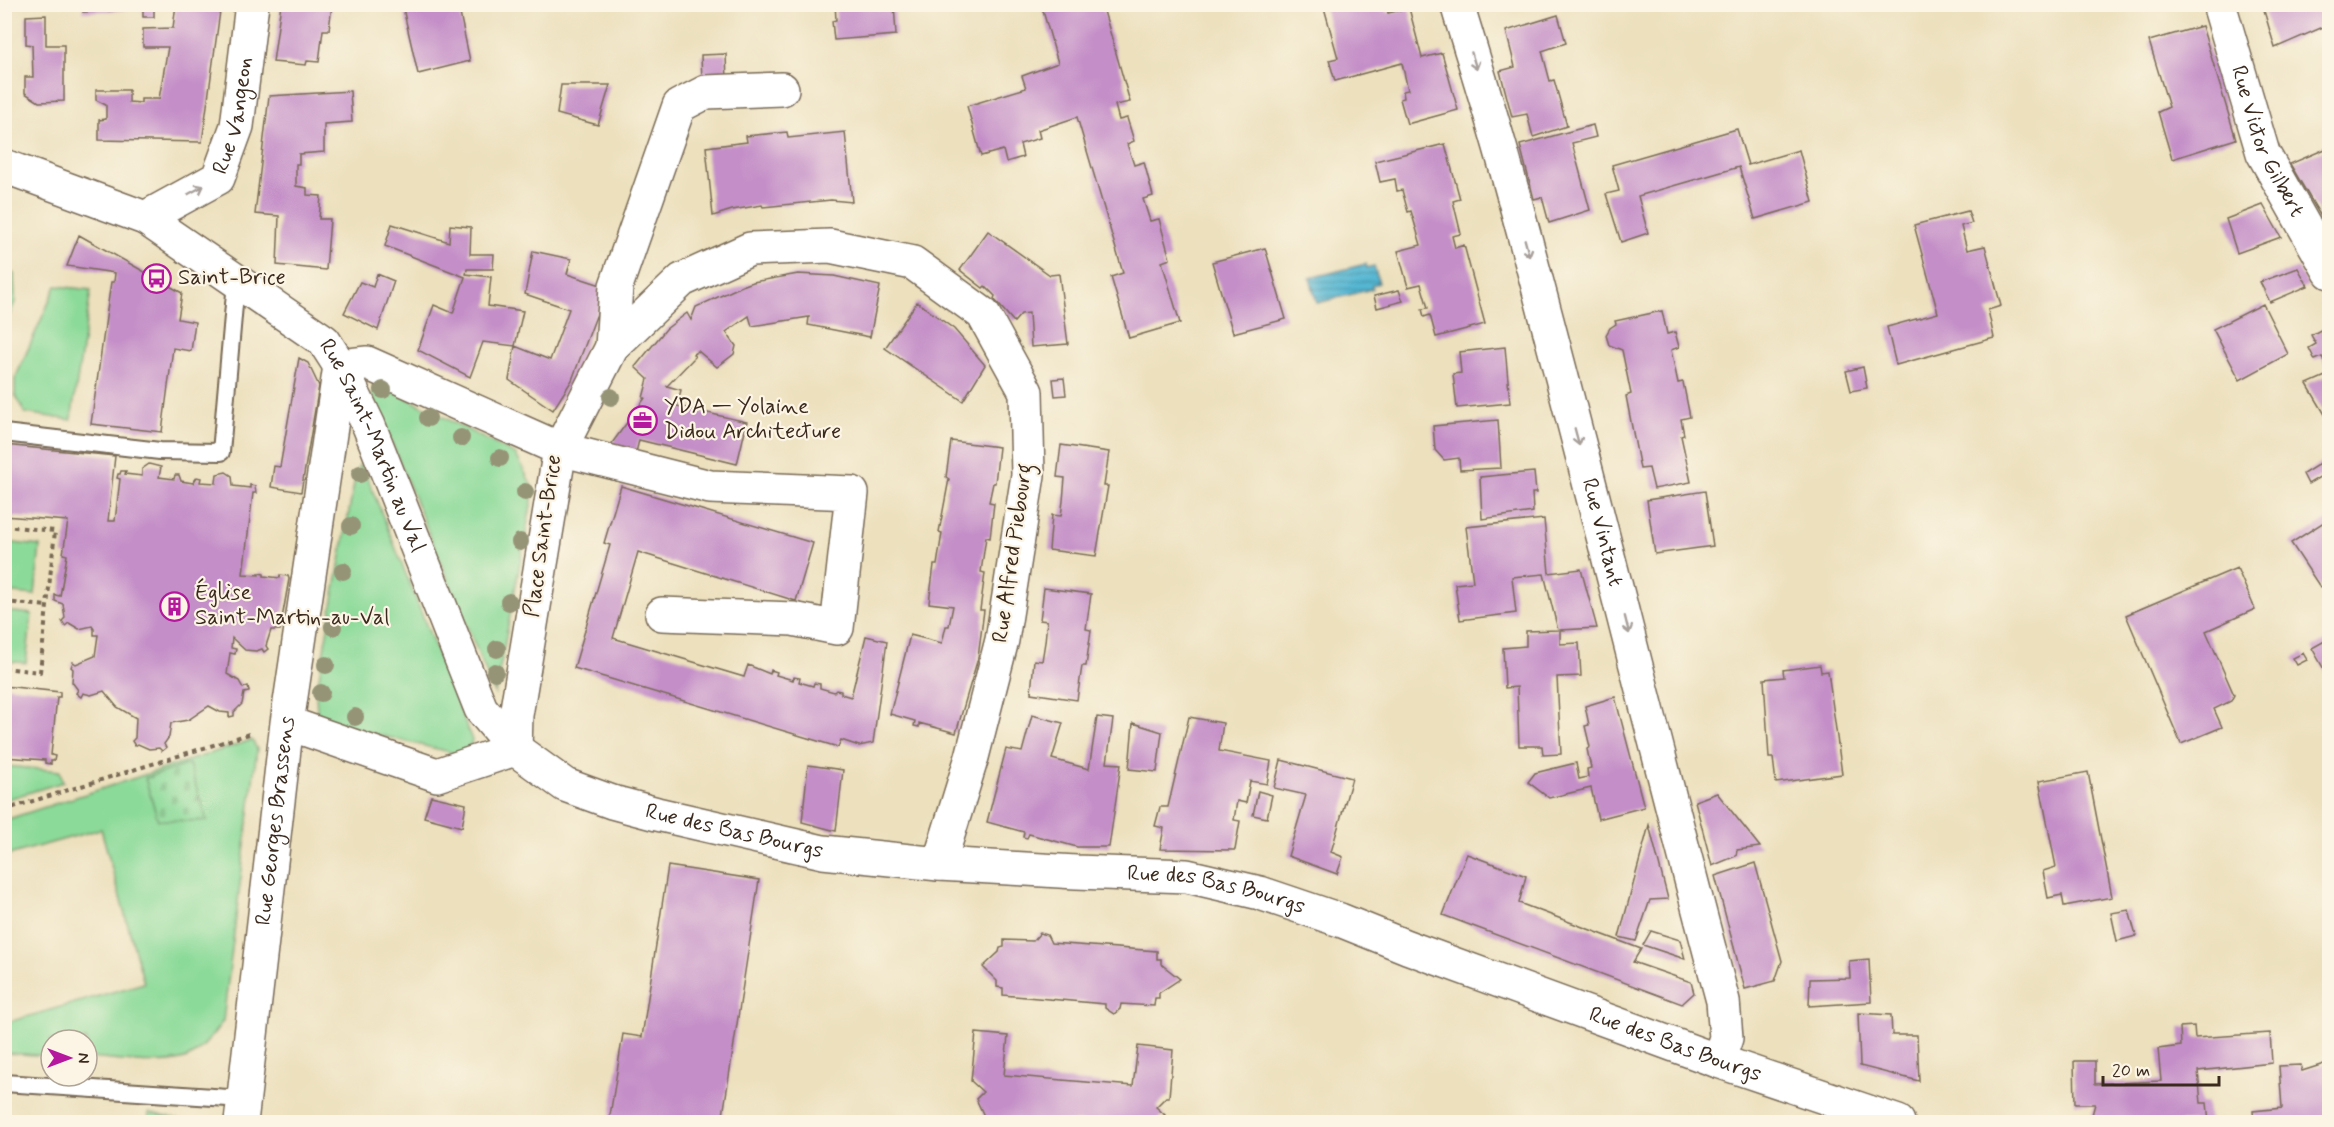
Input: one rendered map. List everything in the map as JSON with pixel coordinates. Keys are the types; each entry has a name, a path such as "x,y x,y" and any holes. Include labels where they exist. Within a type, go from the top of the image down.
{"street":[{"name":"Rue Vangeon","path":"145,218 218,178 237,126 252,4"},
{"name":"Rue Vintant","path":"1457,4 1516,205 1723,1001 1726,1038 1718,1060"},
{"name":"Rue Victor Gilbert","path":"2219,4 2263,153 2330,272"},
{"path":"612,347 616,286 680,106 706,92 782,89"},
{"name":"Rue Saint-Martin au Val","path":"4,166 145,218 324,341 340,366 369,426 481,709 515,749"},
{"name":"Rue Alfred Piebourg","path":"560,449 612,347 682,279 750,249 830,246 913,263 983,314 1026,392 1028,475 1002,640 972,757 939,864"},
{"name":"Place Saint-Brice","path":"340,366 367,363 560,449 516,715 515,749"},
{"path":"287,723 340,366"},
{"path":"560,449 710,487 852,493 837,628 793,619 662,615"},
{"name":"Rue Georges Brassens","path":"242,1111 287,723 437,774 515,749"},
{"name":"Rue des Bas Bourgs","path":"515,749 565,785 612,802 823,852 939,864 1187,876 1260,893 1340,920 1407,947 1718,1060 1898,1122"}],"lane":[{"path":"4,433 160,452 221,452 236,282"},
{"path":"4,1083 242,1111"}],"path":[{"path":"4,526 54,531 40,672 4,668"},
{"path":"4,602 47,606"},
{"path":"4,810 287,723"}],"green space":[{"path":"5,269 14,274 15,302 5,326"},
{"path":"56,286 91,290 71,420 25,413 15,394 15,379"},
{"path":"380,384 516,455 534,490 495,694 372,395 374,388"},
{"path":"359,465 364,469 472,740 468,751 458,754 337,725 317,712 316,694"},
{"path":"5,542 40,546 35,595 5,592"},
{"path":"5,611 32,614 26,663 5,661"},
{"path":"252,740 257,749 223,1021 200,1049 182,1060 169,1062 99,1059 99,1028 39,1028 39,1055 5,1053 5,1023 144,983 101,829 5,856 5,820"},
{"path":"189,764 207,821 158,820 145,778"},
{"path":"5,766 60,771 63,782 5,800"},
{"path":"149,1113 181,1120 184,1122 148,1122"}],"water":[{"path":"1366,264 1367,268 1374,266 1379,283 1372,285 1372,289 1317,303 1310,278"}],"building":[{"path":"83,4 165,4 165,8 154,8 154,17 143,17 143,9 83,12"},
{"path":"176,4 221,4 202,142 99,140 99,120 106,119 106,105 96,100 96,90 129,90 129,102 141,103 141,99 159,99 168,47 143,47 143,29 173,28"},
{"path":"281,4 332,4 329,30 323,30 319,62 307,61 306,65 273,62"},
{"path":"402,4 458,4 470,61 418,74"},
{"path":"835,4 894,4 896,35 834,40 832,21 836,20"},
{"path":"1041,4 1102,4 1130,102 1115,105 1119,120 1127,118 1134,141 1127,144 1134,165 1144,162 1153,196 1143,199 1150,221 1159,219 1170,259 1162,262 1180,323 1129,338 1111,277 1123,273 1077,117 1038,130 1040,138 1020,144 1023,157 1006,162 1003,150 981,156 967,106 1026,88 1022,76 1058,63"},
{"path":"1323,4 1386,4 1388,13 1409,8 1422,58 1442,53 1458,110 1407,124 1400,99 1404,98 1403,91 1408,90 1402,63 1335,81 1329,60 1338,58"},
{"path":"2262,4 2329,4 2330,24 2275,48"},
{"path":"46,15 46,45 64,45 64,101 39,102 25,93 25,77 33,77 32,45 26,44 26,16"},
{"path":"1558,15 1566,43 1542,51 1550,81 1554,80 1567,126 1533,137 1527,114 1512,117 1500,71 1515,67 1506,31"},
{"path":"2202,26 2236,139 2172,159 2158,112 2169,107 2149,41"},
{"path":"726,54 727,82 702,82 701,55"},
{"path":"561,85 610,85 598,125 557,114"},
{"path":"350,91 352,122 324,124 324,152 299,154 299,164 296,164 296,186 307,188 307,195 321,196 319,219 330,219 326,270 277,265 279,216 255,214 269,96"},
{"path":"1593,125 1596,137 1572,143 1590,210 1549,223 1542,197 1534,199 1520,145"},
{"path":"1737,129 1748,165 1799,150 1813,202 1755,219 1739,167 1638,196 1648,233 1621,242 1606,194 1619,191 1612,165"},
{"path":"787,132 788,138 845,132 852,202 831,200 763,207 762,205 713,216 706,147 747,142 746,136"},
{"path":"1445,144 1460,199 1453,201 1461,234 1452,236 1455,248 1464,245 1485,324 1436,337 1430,315 1424,317 1422,309 1428,308 1421,284 1408,287 1398,251 1421,245 1411,211 1408,212 1402,190 1397,191 1395,179 1380,182 1375,161"},
{"path":"2330,147 2330,232 2290,164"},
{"path":"2263,205 2281,237 2237,253 2226,219"},
{"path":"1968,211 1972,223 1961,226 1967,250 1985,246 2001,306 1988,310 1994,338 1896,365 1887,327 1938,313 1914,225"},
{"path":"392,224 449,242 450,225 471,227 470,254 494,254 493,269 467,269 466,274 491,277 488,306 523,311 515,346 483,342 470,377 418,350 434,305 453,313 465,277 385,246"},
{"path":"988,231 1050,275 1059,274 1068,344 1031,347 1029,313 1021,314 1014,322 985,286 983,288 960,270"},
{"path":"79,235 182,293 178,319 195,322 191,351 173,348 162,432 91,424 111,282 114,282 115,273 67,266"},
{"path":"1265,248 1286,319 1233,333 1212,262"},
{"path":"533,251 571,259 567,274 607,287 572,380 553,410 509,380 515,346 550,360 569,309 525,294"},
{"path":"2298,268 2308,286 2270,302 2260,282"},
{"path":"377,274 394,281 378,330 344,313 360,282 373,287"},
{"path":"798,274 834,276 880,286 870,337 808,325 809,317 752,326 749,316 726,332 736,346 734,354 717,367 698,351 667,386 681,390 677,406 747,422 737,464 639,440 635,457 607,450 645,398 643,398 648,379 635,367 666,329 687,313 691,320 696,307 742,286"},
{"path":"1399,290 1403,301 1377,308 1374,296"},
{"path":"917,302 954,329 985,365 963,401 885,348"},
{"path":"2263,304 2288,354 2240,380 2213,329"},
{"path":"1662,311 1667,334 1675,332 1679,347 1671,350 1678,383 1683,382 1690,417 1681,419 1684,435 1681,436 1691,482 1654,489 1649,468 1640,469 1626,396 1631,394 1622,350 1609,345 1606,335 1616,324 1615,321"},
{"path":"2330,325 2330,371 2322,357 2315,360 2309,348 2316,344 2311,335"},
{"path":"1505,347 1510,403 1457,408 1453,374 1461,373 1459,352"},
{"path":"299,358 308,363 319,386 301,492 271,487 274,466 280,467"},
{"path":"1863,367 1867,388 1851,391 1846,371"},
{"path":"2330,374 2330,423 2307,384"},
{"path":"1064,378 1066,395 1055,396 1053,379"},
{"path":"1498,420 1501,468 1460,470 1459,458 1444,460 1435,450 1433,426"},
{"path":"951,441 999,447 995,483 993,483 989,502 994,503 990,538 986,537 981,572 985,573 980,610 984,610 978,658 956,733 919,723 919,727 914,726 915,721 890,714 910,635 942,643 946,626 949,626 953,606 929,603 934,565 937,565 942,533 939,532 949,479 946,477"},
{"name":"Église Saint-Martin-au-Val","path":"4,445 115,456 108,521 115,521 120,479 117,478 118,474 126,471 125,474 142,476 142,469 149,464 161,467 159,477 174,479 175,475 179,475 181,481 193,483 197,477 201,478 200,482 216,483 217,474 226,472 232,476 233,486 250,488 250,485 255,486 256,493 253,493 243,574 259,575 259,573 280,578 280,575 288,576 289,579 280,630 271,630 266,646 268,649 264,652 262,649 245,650 232,638 231,648 236,649 235,654 230,653 227,674 239,681 243,688 248,686 249,692 244,693 242,704 234,712 234,716 229,717 229,713 220,712 209,706 188,720 171,723 169,737 164,744 166,748 162,751 159,748 149,749 138,744 135,746 132,741 135,738 136,718 117,707 104,691 91,695 83,693 81,697 76,693 78,690 72,682 73,669 71,667 73,662 76,664 95,656 98,635 94,635 92,626 79,629 69,623 65,626 62,621 65,618 63,604 55,601 55,595 60,596 67,555 63,554 68,521 4,516"},
{"path":"1061,445 1109,452 1104,486 1108,486 1096,556 1049,550 1052,515 1061,516 1063,501 1065,478 1057,477"},
{"path":"2330,457 2330,480 2326,481 2323,475 2308,484 2303,474"},
{"path":"1534,472 1536,493 1532,493 1533,512 1482,519 1480,477"},
{"path":"621,486 813,543 796,601 638,552 613,638 744,677 748,665 770,674 771,670 777,672 776,675 793,680 794,677 800,678 799,682 813,686 814,683 820,684 820,688 834,692 841,691 841,694 851,697 866,636 887,641 873,743 859,746 841,740 838,747 574,668 610,545 604,543"},
{"path":"1705,491 1713,546 1655,554 1647,500"},
{"path":"2330,518 2330,581 2320,587 2291,543"},
{"path":"1544,519 1549,573 1581,569 1597,628 1560,630 1560,644 1579,643 1581,676 1557,677 1561,754 1543,755 1542,746 1519,746 1517,687 1505,688 1503,648 1526,646 1526,631 1558,630 1544,574 1512,577 1516,613 1460,620 1455,584 1473,582 1466,527"},
{"path":"2237,568 2255,609 2206,631 2234,695 2231,701 2214,709 2222,727 2181,744 2126,615"},
{"path":"1044,588 1091,594 1086,629 1091,630 1086,666 1082,666 1077,700 1031,693 1034,660 1042,661 1045,642 1047,621 1040,620"},
{"path":"2330,638 2330,680 2312,648"},
{"path":"2303,653 2307,660 2297,665 2293,658"},
{"path":"1820,665 1821,672 1828,671 1842,774 1776,783 1773,758 1769,758 1764,679 1784,677 1783,670"},
{"path":"4,686 60,692 60,697 57,697 51,755 55,756 51,764 45,763 45,760 4,757"},
{"path":"1615,697 1644,807 1598,819 1591,788 1549,798 1528,782 1535,773 1576,763 1579,779 1588,777 1587,769 1591,768 1587,749 1590,747 1585,726 1589,725 1585,706"},
{"path":"1032,715 1063,723 1052,759 1089,769 1097,717 1113,719 1107,763 1121,764 1109,847 1077,847 1029,834 1027,838 1023,837 1024,832 987,822 1006,749 1022,752"},
{"path":"1189,717 1223,723 1219,751 1271,761 1267,784 1250,781 1246,803 1237,801 1234,820 1240,821 1235,850 1160,849 1164,828 1155,826 1160,807 1168,807"},
{"path":"1133,723 1162,732 1157,772 1129,769"},
{"path":"1281,760 1352,778 1331,852 1343,857 1337,874 1288,856 1306,795 1274,788"},
{"path":"808,765 843,770 836,831 802,822"},
{"path":"2088,772 2112,897 2064,906 2062,895 2048,898 2043,871 2056,867 2039,781"},
{"path":"1258,791 1272,795 1267,818 1253,815"},
{"path":"1717,793 1760,847 1737,850 1736,856 1712,866 1695,801"},
{"path":"431,796 466,804 462,827 424,817"},
{"path":"2330,816 2330,836 2329,836 2323,819"},
{"path":"1649,825 1668,899 1650,900 1636,941 1619,937"},
{"path":"1467,854 1526,876 1519,903 1641,949 1633,962 1691,982 1694,993 1682,1004 1443,915"},
{"path":"1755,863 1782,961 1775,981 1745,989 1715,876"},
{"path":"668,866 759,880 722,1122 609,1122 623,1034 642,1037"},
{"path":"2129,910 2136,936 2117,941 2111,913"},
{"path":"1651,931 1680,940 1685,959 1643,945"},
{"path":"1040,933 1047,935 1051,943 1157,951 1157,959 1161,959 1161,964 1180,979 1159,993 1159,998 1155,998 1154,1006 1121,1004 1120,1009 1114,1014 1105,1008 1105,1004 1003,995 1003,988 997,987 997,981 983,967 999,952 1000,948 1004,947 1004,940 1033,941"},
{"path":"1869,959 1871,1002 1809,1006 1810,979 1850,978 1849,961"},
{"path":"1858,1013 1891,1015 1892,1035 1917,1035 1919,1081 1860,1066"},
{"path":"2194,1026 2195,1038 2270,1033 2272,1063 2198,1071 2201,1103 2207,1103 2209,1122 2090,1122 2095,1104 2075,1104 2074,1061 2095,1061 2095,1084 2161,1081 2158,1049 2181,1046 2180,1027"},
{"path":"976,1033 1008,1036 1004,1075 1133,1086 1138,1046 1173,1050 1169,1097 1166,1097 1156,1107 1165,1115 1154,1122 990,1122 990,1119 985,1118 976,1099 983,1092 971,1081"},
{"path":"2330,1062 2330,1121 2254,1122 2253,1111 2282,1108 2279,1066 2300,1065 2302,1071"}],"place":[{"name":"Saint-Brice","path":"157,278"},
{"name":"YDA — Yolaine Didou Architecture","path":"643,420"},
{"name":"Église Saint-Martin-au-Val","path":"174,606"}]}
